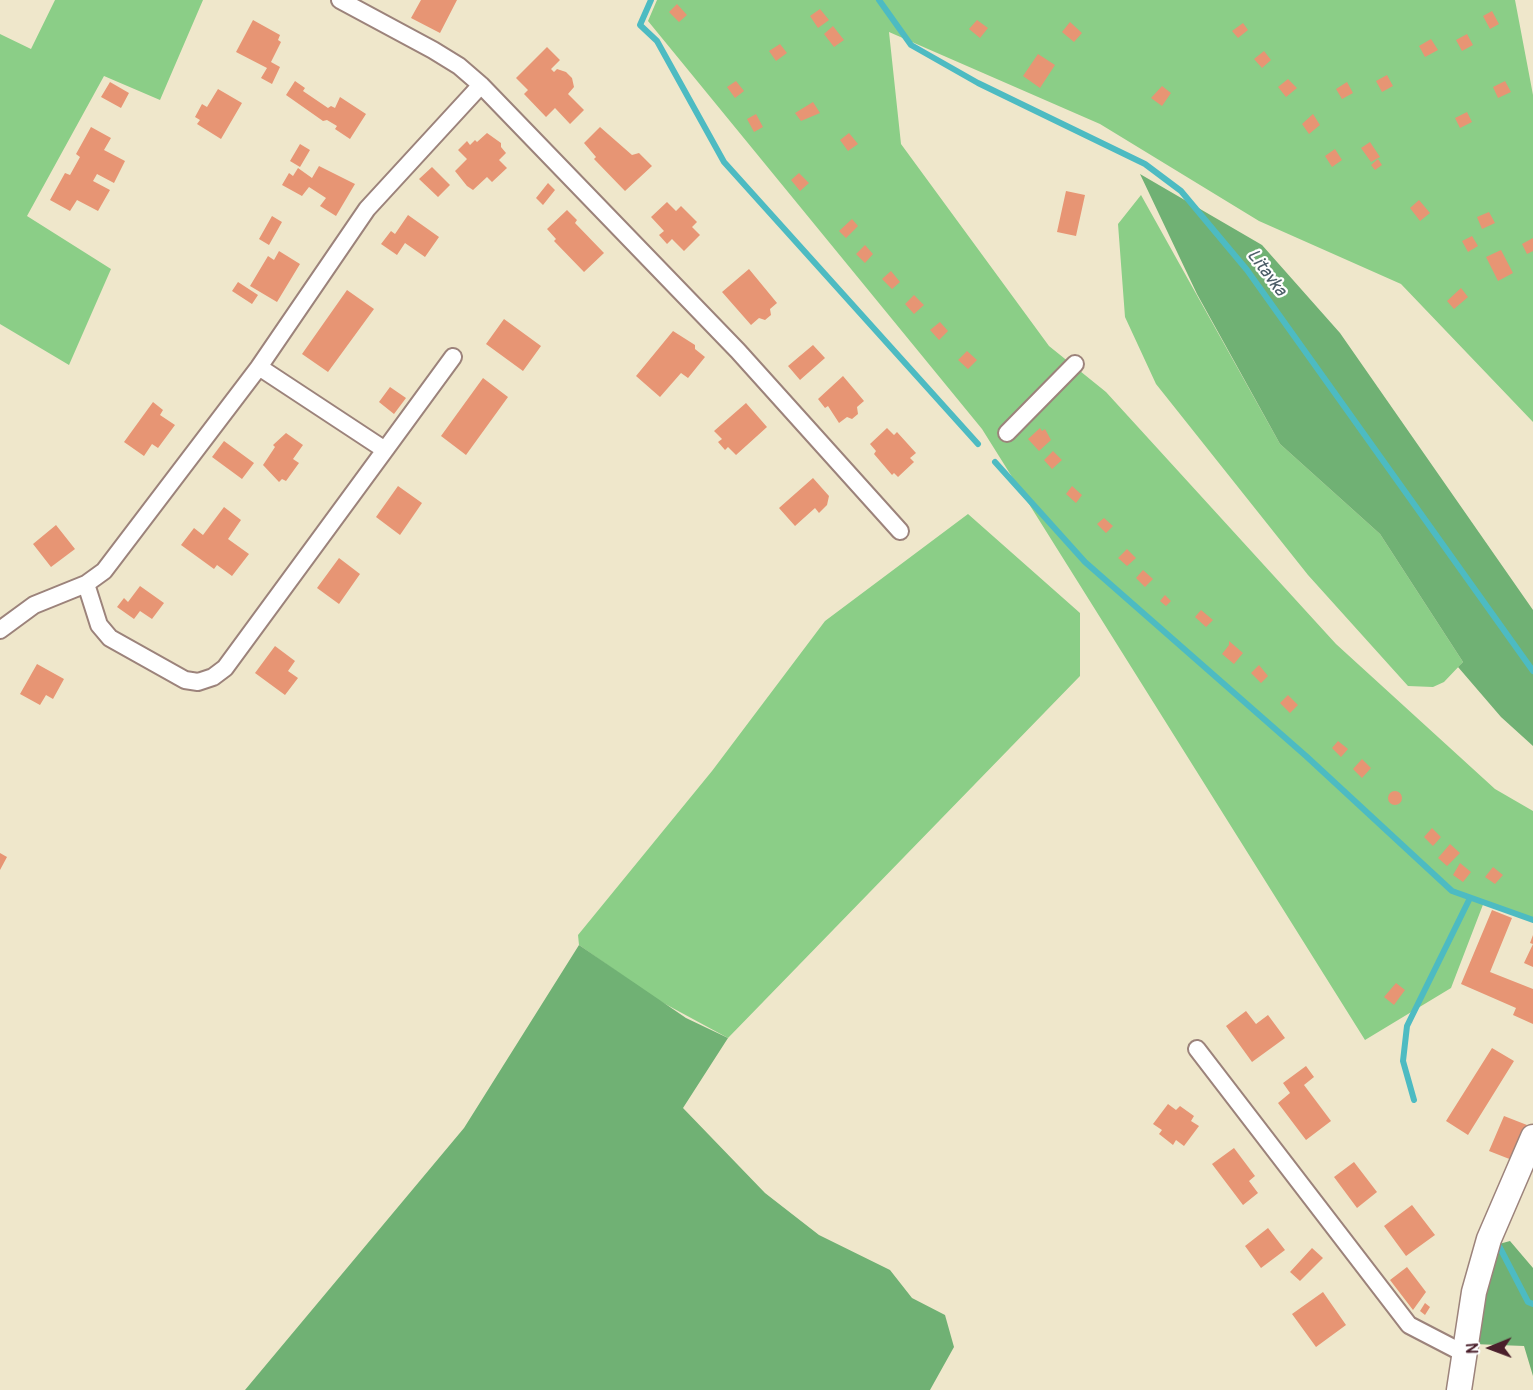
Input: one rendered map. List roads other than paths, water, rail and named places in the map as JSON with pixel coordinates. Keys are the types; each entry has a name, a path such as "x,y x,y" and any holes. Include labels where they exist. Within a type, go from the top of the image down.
{"street":[{"path":"340,0 434,50 459,66 481,85 738,351 900,531"},
{"path":"0,630 34,605 86,584 105,571 260,367 367,209 481,85"},
{"path":"86,584 99,625 110,638 185,680 198,682 213,677 225,668 453,357"},
{"path":"1007,433 1075,364"},
{"path":"260,367 385,450"},
{"path":"1197,1049 1409,1325 1463,1353"},
{"path":"1459,1390 1474,1292 1489,1239 1533,1137"}],"waterway":[{"path":"651,0 640,25 657,41 724,162 978,444"},
{"name":"Litavka","path":"879,0 911,45 978,83 1145,164 1181,191 1247,270 1533,671"},
{"path":"995,462 1085,562 1306,756 1452,891 1533,920"},
{"path":"1414,1100 1403,1061 1407,1026 1470,898"},
{"path":"1499,1246 1528,1302 1533,1304"}]}
